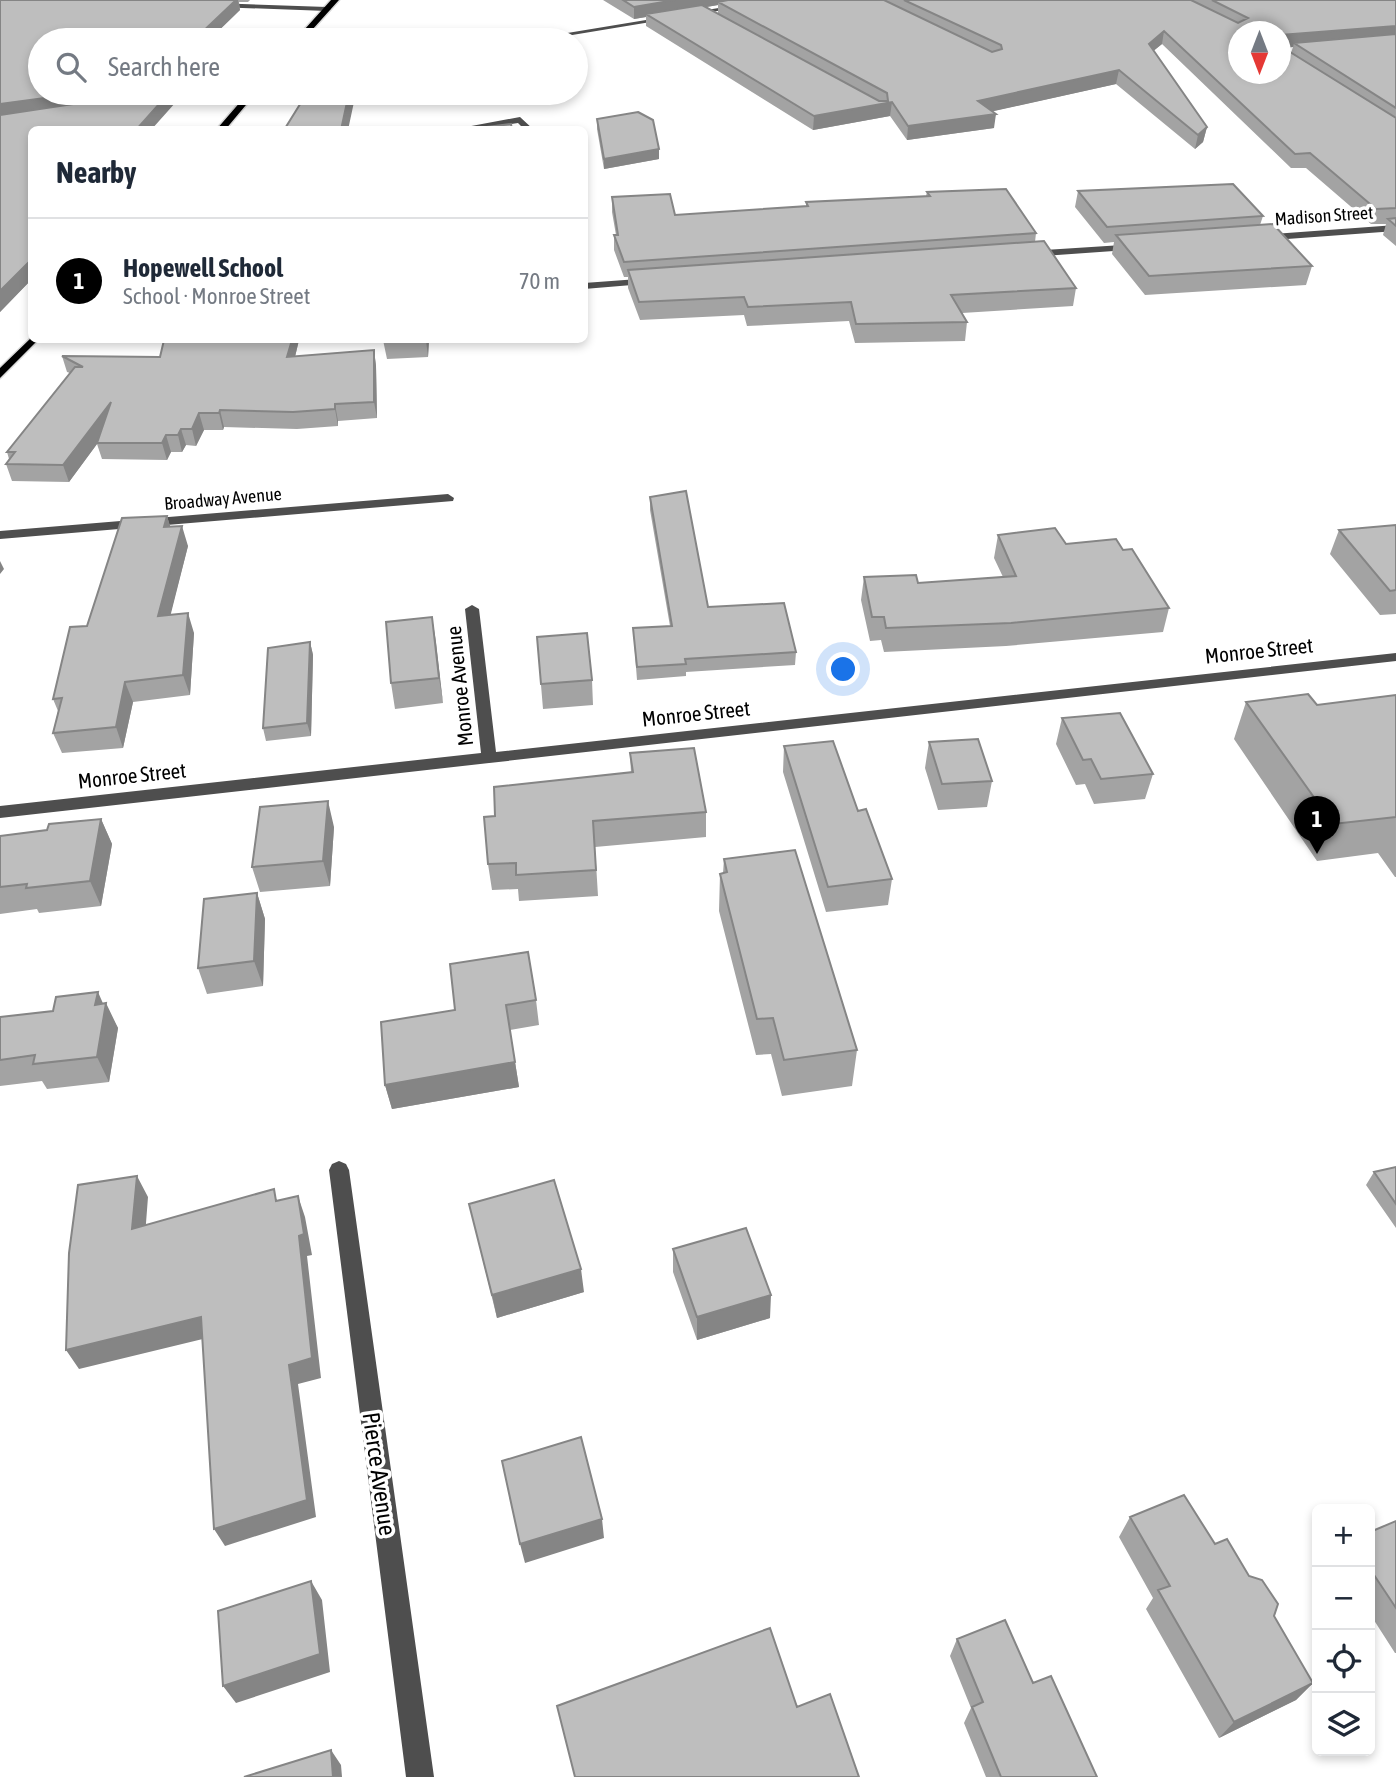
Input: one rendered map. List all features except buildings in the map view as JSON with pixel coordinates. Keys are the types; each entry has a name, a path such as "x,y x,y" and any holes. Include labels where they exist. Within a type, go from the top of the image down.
{"main road":[{"path":"310,28 335,0"},
{"path":"223,126 241,105"},
{"path":"0,375 29,343"}],"street":[{"path":"588,30 780,0"},
{"path":"211,5 327,9"},
{"path":"702,12 714,19"},
{"path":"480,126 520,120 526,126"},
{"name":"Madison Street","path":"1242,239 1396,228"},
{"path":"1019,255 1145,246"},
{"path":"588,286 671,280"},
{"name":"Broadway Avenue","path":"0,535 448,498"},
{"name":"Monroe Avenue","path":"472,610 489,758"},
{"name":"Monroe Street","path":"0,812 1396,657"},
{"name":"Pierce Avenue","path":"339,1170 420,1777"}],"place":[{"name":"Hopewell School","path":"1317,854"}]}
